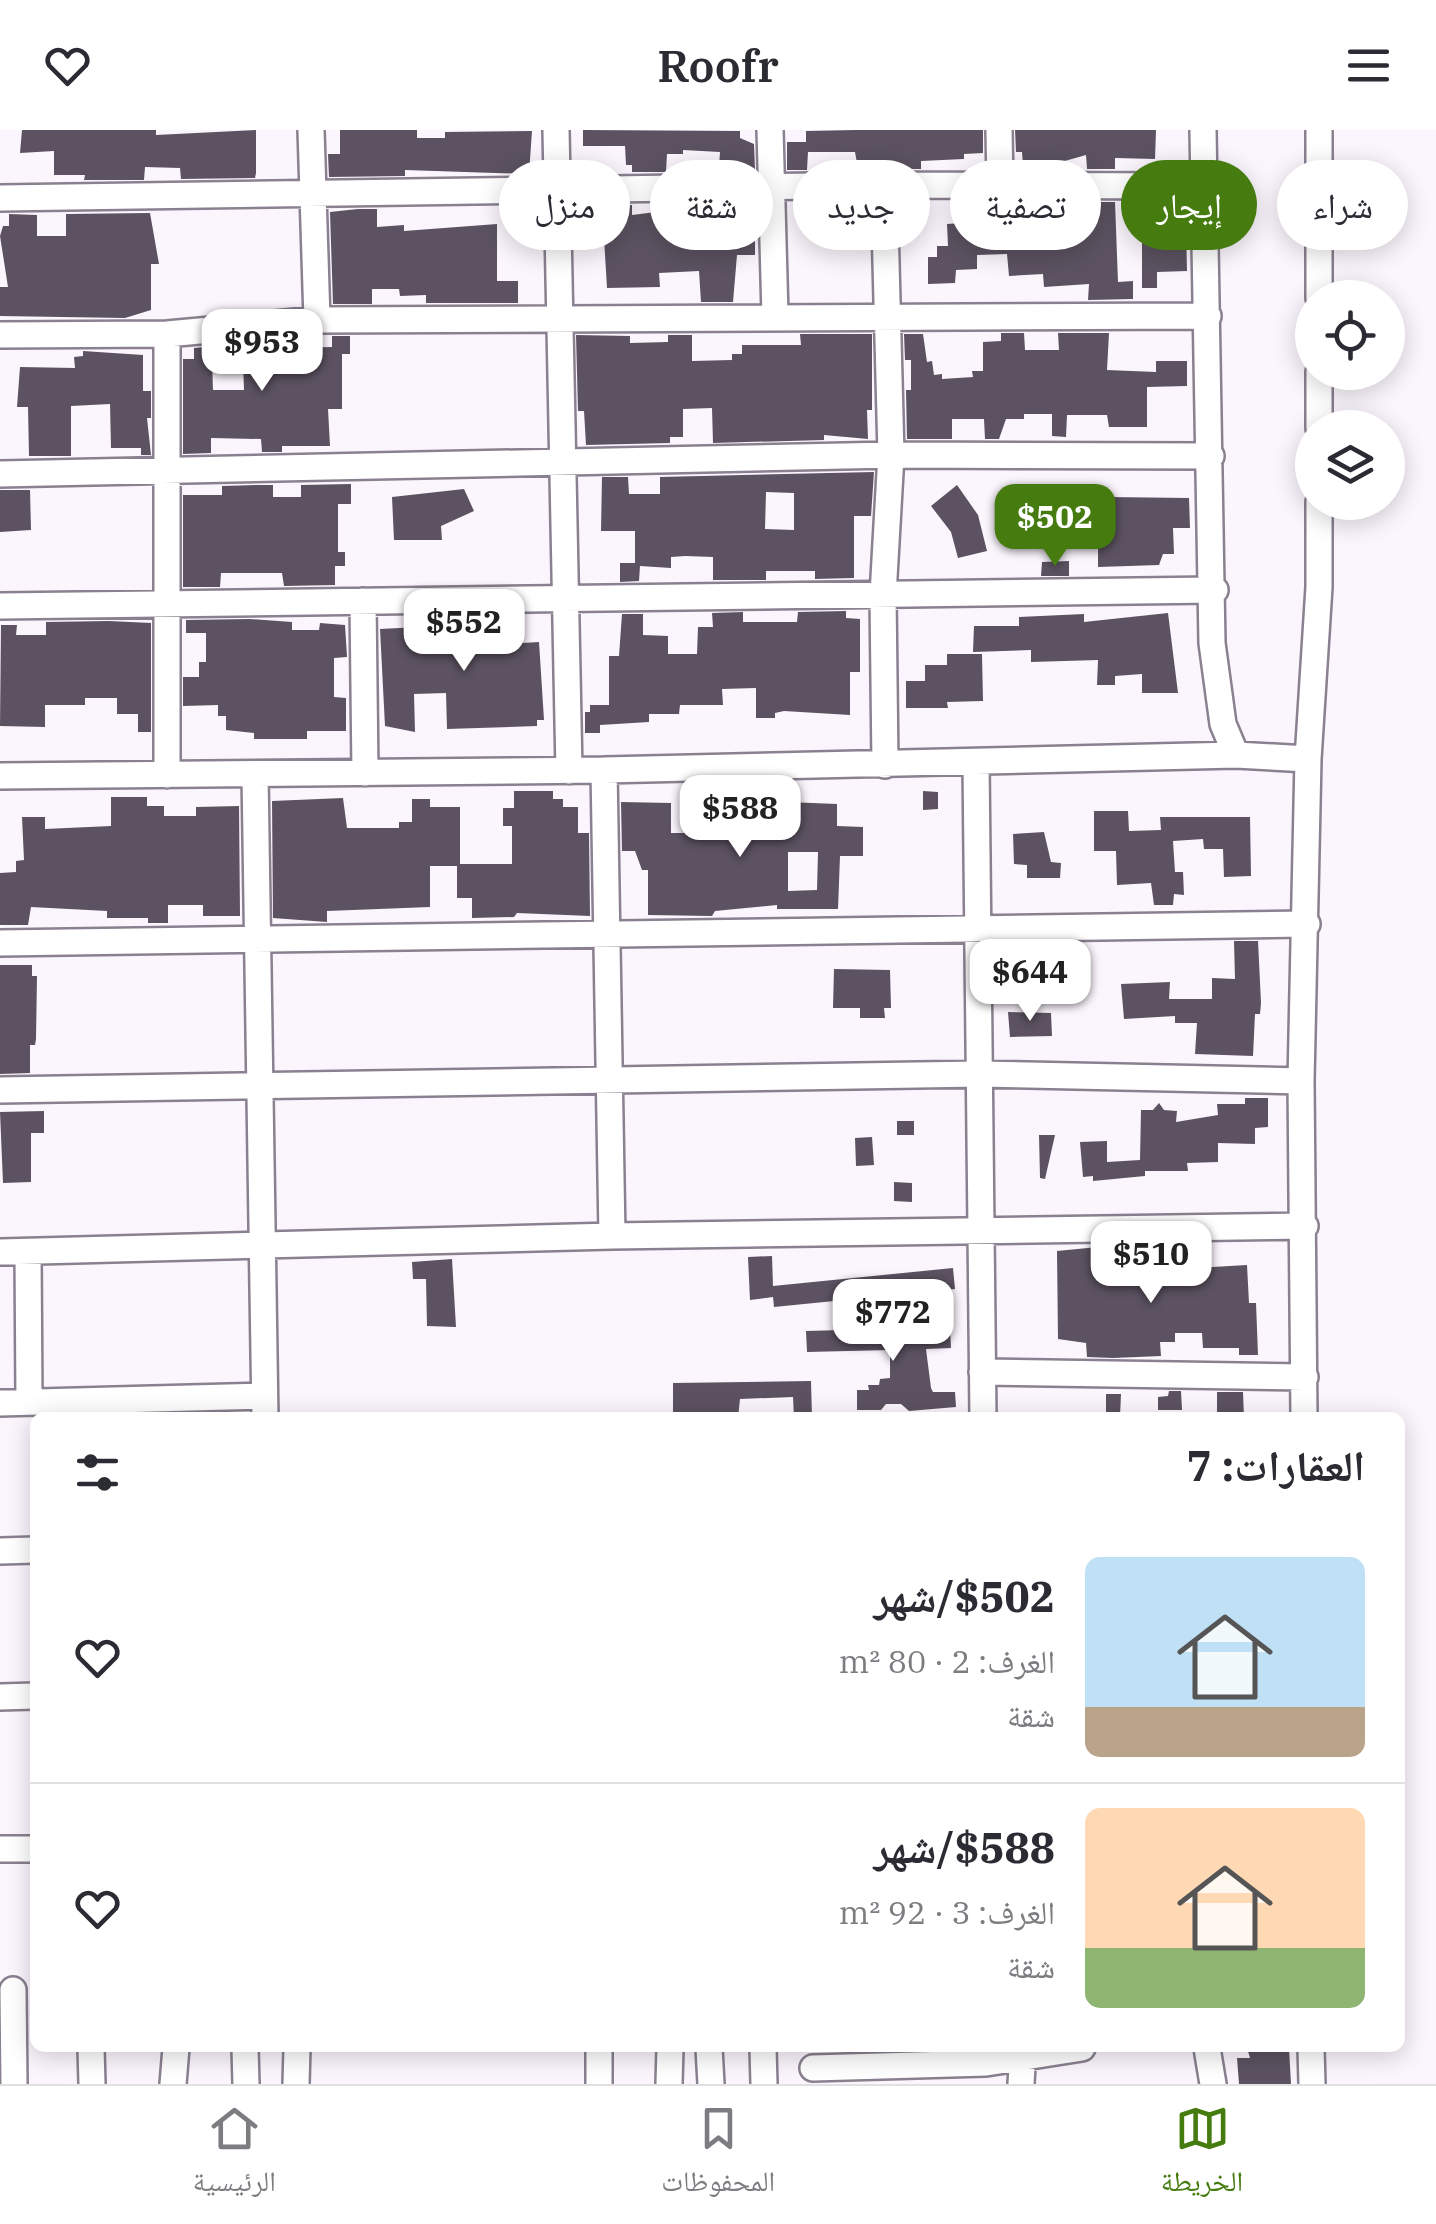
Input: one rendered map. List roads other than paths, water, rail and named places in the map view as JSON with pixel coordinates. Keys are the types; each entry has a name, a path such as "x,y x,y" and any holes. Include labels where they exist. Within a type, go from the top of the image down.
{"street":[{"path":"311,130 310,194 317,320"},
{"path":"556,130 557,160"},
{"path":"770,130 771,160"},
{"path":"999,130 1000,160"},
{"path":"1203,130 1204,160"},
{"path":"1319,130 1319,280"},
{"path":"0,198 499,190"},
{"path":"773,231 775,316"},
{"path":"559,250 569,770"},
{"path":"884,250 891,455 883,595 885,764"},
{"path":"1206,250 1216,685 1223,724 1236,756"},
{"path":"0,335 167,334 317,320 1208,316"},
{"path":"166,775 167,334"},
{"path":"0,474 891,455 1211,456"},
{"path":"1304,1412 1302,1080 1308,760 1319,587 1319,520"},
{"path":"0,606 1215,590"},
{"path":"363,602 365,773"},
{"path":"0,776 604,770 1236,756 1308,760"},
{"path":"976,763 983,1412"},
{"path":"604,770 612,1236"},
{"path":"0,1403 265,1407 256,1084 254,774"},
{"path":"0,943 1307,924"},
{"path":"0,1090 980,1074 1302,1080"},
{"path":"0,1252 612,1236 1305,1226"},
{"path":"28,1252 29,1402"},
{"path":"982,1372 1305,1377"},
{"path":"0,1551 30,1550"},
{"path":"0,1696 30,1696"},
{"path":"0,1849 30,1848"},
{"path":"14,2084 16,1990"},
{"path":"91,2052 92,2084"},
{"path":"173,2084 176,2052"},
{"path":"245,2052 246,2084"},
{"path":"296,2052 296,2084"},
{"path":"592,2084 598,2052"},
{"path":"669,2084 670,2052"},
{"path":"709,2052 711,2084"},
{"path":"763,2052 764,2084"},
{"path":"813,2068 986,2063 1024,2052 1022,2084"},
{"path":"1209,2052 1213,2084"},
{"path":"1311,2052 1312,2084"}]}
